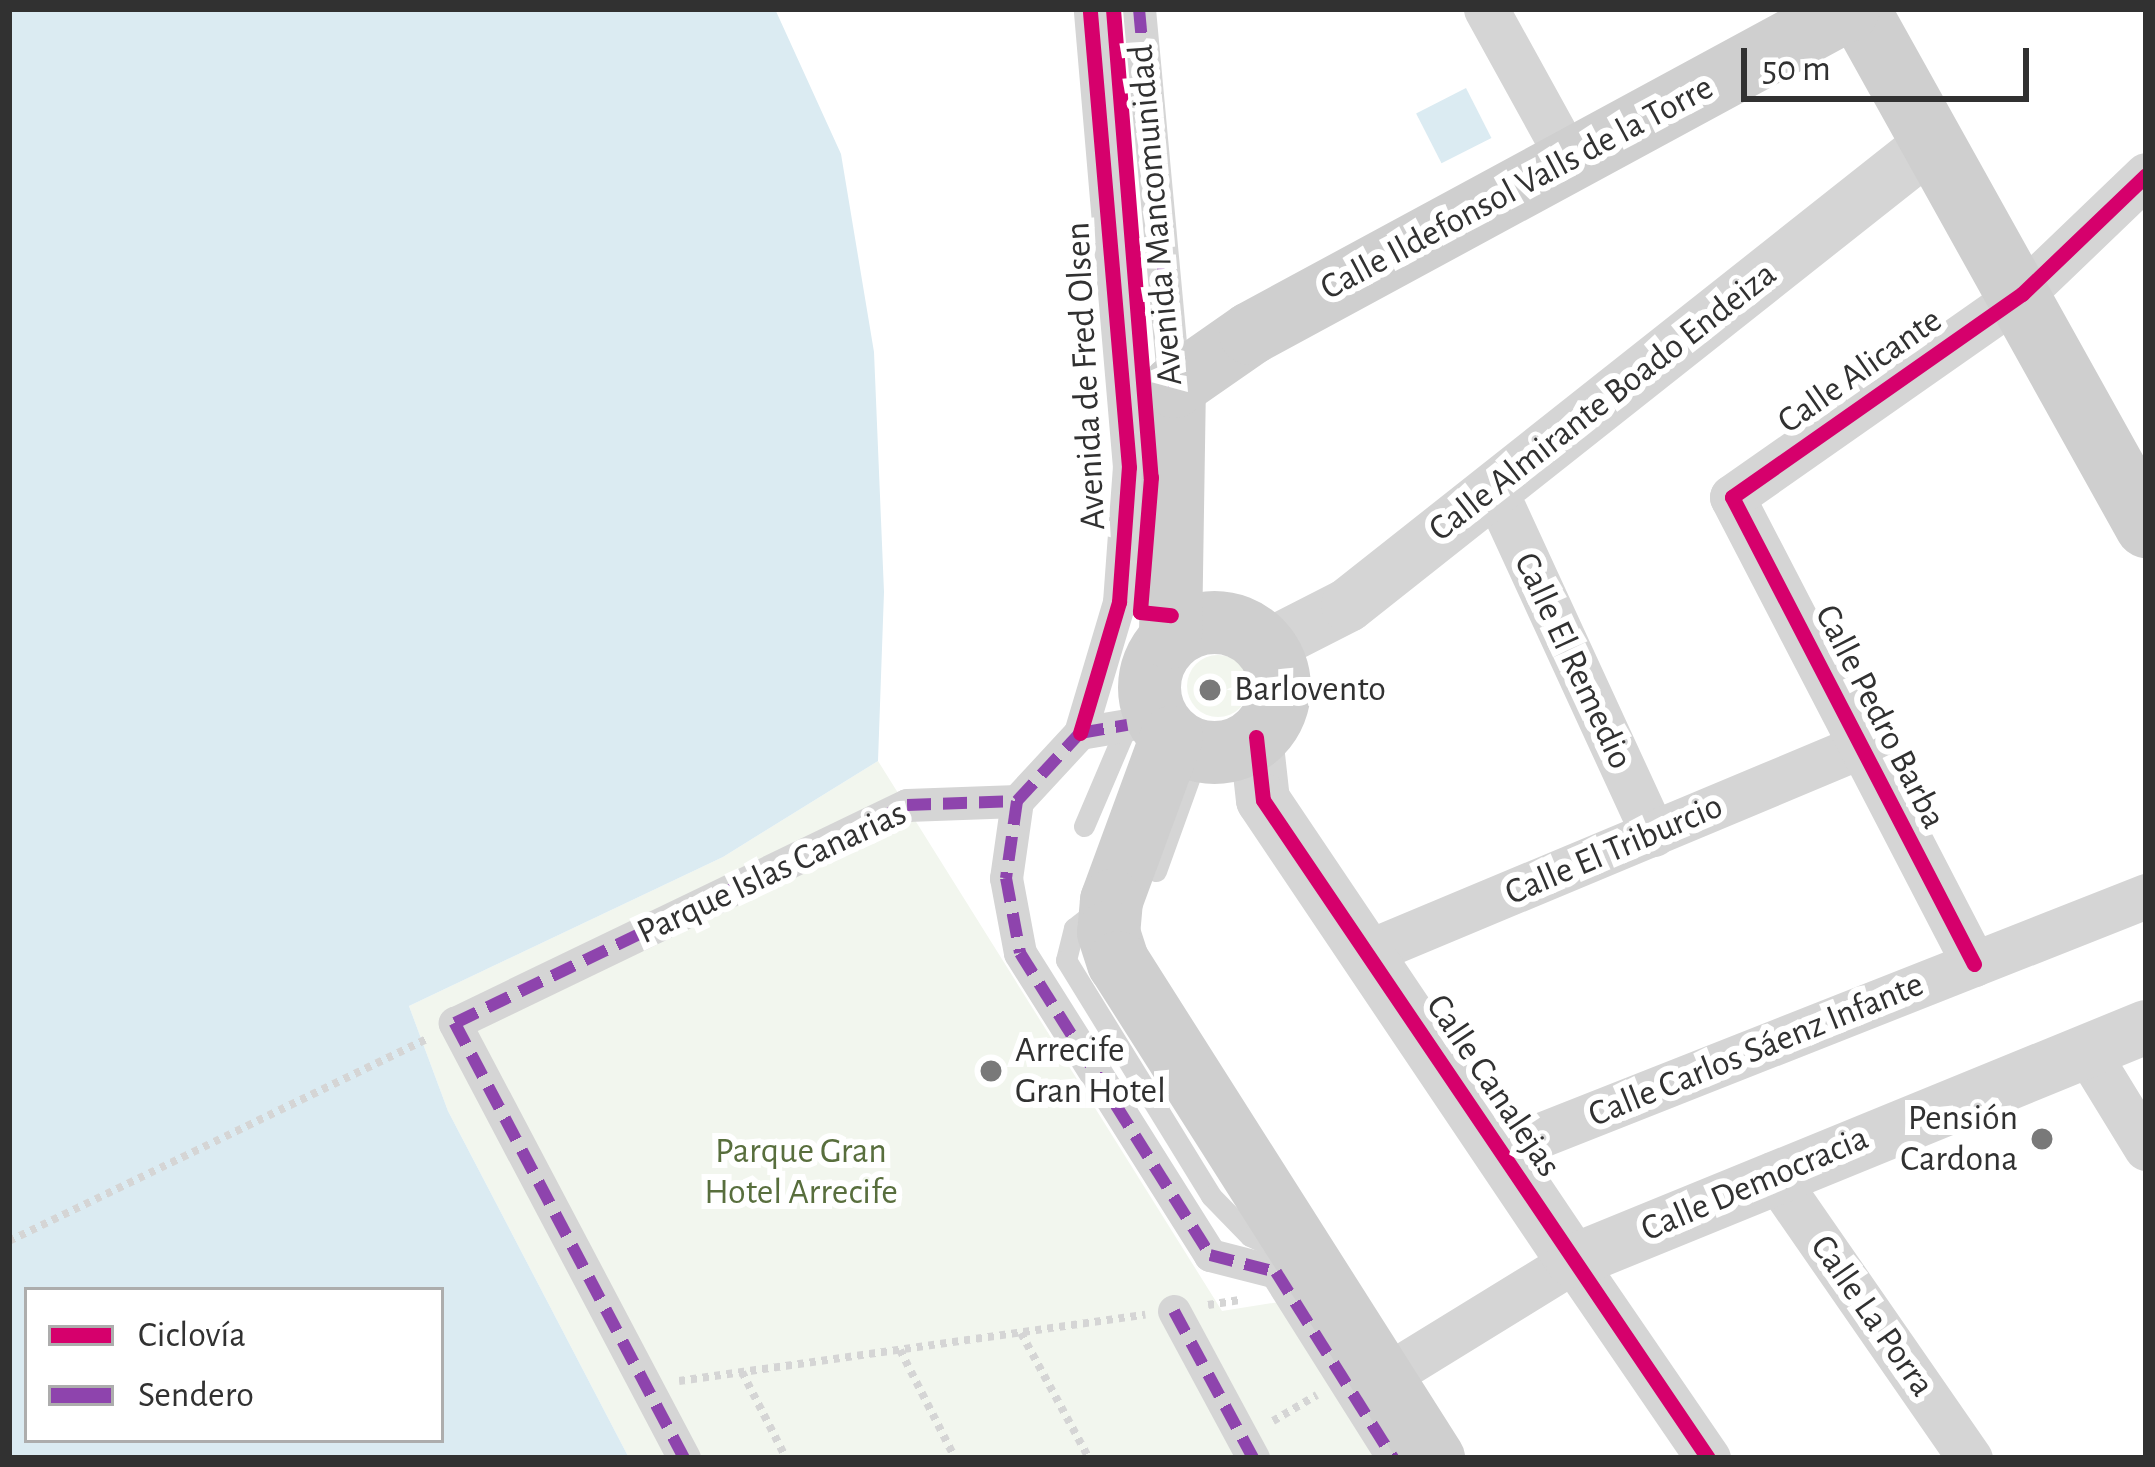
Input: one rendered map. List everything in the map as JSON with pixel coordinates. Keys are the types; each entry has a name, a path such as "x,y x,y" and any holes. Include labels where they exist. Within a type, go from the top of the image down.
{"main road":[{"name":"Calle Ildefonsol Valls de la Torre","path":"1174,386 1250,333 1848,9"},
{"path":"1858,9 2022,294 2146,526"},
{"name":"Avenida Mancomunidad","path":"1170,637 1174,386"},
{"path":"1183,731 1278,703 1277,668 1266,647 1228,622 1189,626 1170,637 1149,675 1183,731 1133,885 1108,932 1118,962 1433,1458"}],"street":[{"name":"Avenida de Fred Olsen","path":"1080,733 1120,602 1129,467 1090,9"},
{"name":"Avenida Mancomunidad","path":"1139,9 1174,386"},
{"path":"1486,9 1570,161"},
{"name":"Calle Almirante Boado Endeiza","path":"1266,647 1348,605 1932,143"},
{"name":"Calle Alicante","path":"1732,497 2022,294 2146,175"},
{"name":"Calle El Remedio","path":"1494,488 1653,834"},
{"name":"Calle Pedro Barba","path":"1732,497 1974,964"},
{"path":"1183,731 1080,733 1017,801 1006,878 1020,953 1210,1255 1276,1272 1393,1458"},
{"name":"Calle Canalejas","path":"1183,731 1263,800 1708,1458"},
{"name":"Calle El Triburcio","path":"1368,952 1861,746"},
{"name":"Parque Islas Canarias","path":"684,1458 455,1023 908,805 1017,801"},
{"name":"Calle Carlos Sáenz Infante","path":"1500,1151 2146,896"},
{"name":"Calle Democracia","path":"1383,1378 1573,1262 1773,1174 2146,1027"},
{"path":"2086,1050 2146,1148"},
{"name":"Calle La Porra","path":"1773,1174 1970,1458"},
{"path":"1174,1311 1253,1458"}],"lane":[{"path":"1084,826 1183,731"}],"path":[{"path":"9,1241 422,1042"},
{"path":"648,1385 1174,1311"},
{"path":"1021,1333 1089,1458"},
{"path":"900,1350 955,1458"},
{"path":"742,1372 786,1458"}],"green space":[{"path":"1218,655 1240,664 1249,686 1240,708 1218,717 1196,708 1187,686 1196,664"},
{"name":"Parque Gran Hotel Arrecife","path":"878,761 1222,1311 1285,1301 1377,1458 629,1458 448,1111 409,1006 723,857"}],"shaded area":[{"path":"9,9 775,9 841,154 874,352 884,592 878,761 723,857 409,1006 448,1111 629,1458 9,1458"},
{"path":"1466,88 1491,138 1442,163 1416,113"}],"marked path":[{"path":"1139,9 1174,386"},
{"path":"1017,801 1080,733 1127,725"},
{"path":"1017,801 1006,878 1020,953 1210,1255 1276,1272 1393,1458"},
{"path":"684,1458 455,1023 907,805 1017,801"},
{"path":"1174,1311 1253,1458"}],"cycle path":[{"path":"1080,733 1119,602 1129,467 1090,9"},
{"path":"1113,9 1151,477 1140,612 1171,615"},
{"path":"1974,964 1732,497 2022,294 2146,175"},
{"path":"1256,737 1263,800 1708,1458"}],"place":[{"name":"Barlovento","path":"1210,690"},
{"name":"Arrecife Gran Hotel","path":"991,1071"},
{"name":"Pensión Cardona","path":"2042,1139"}]}
